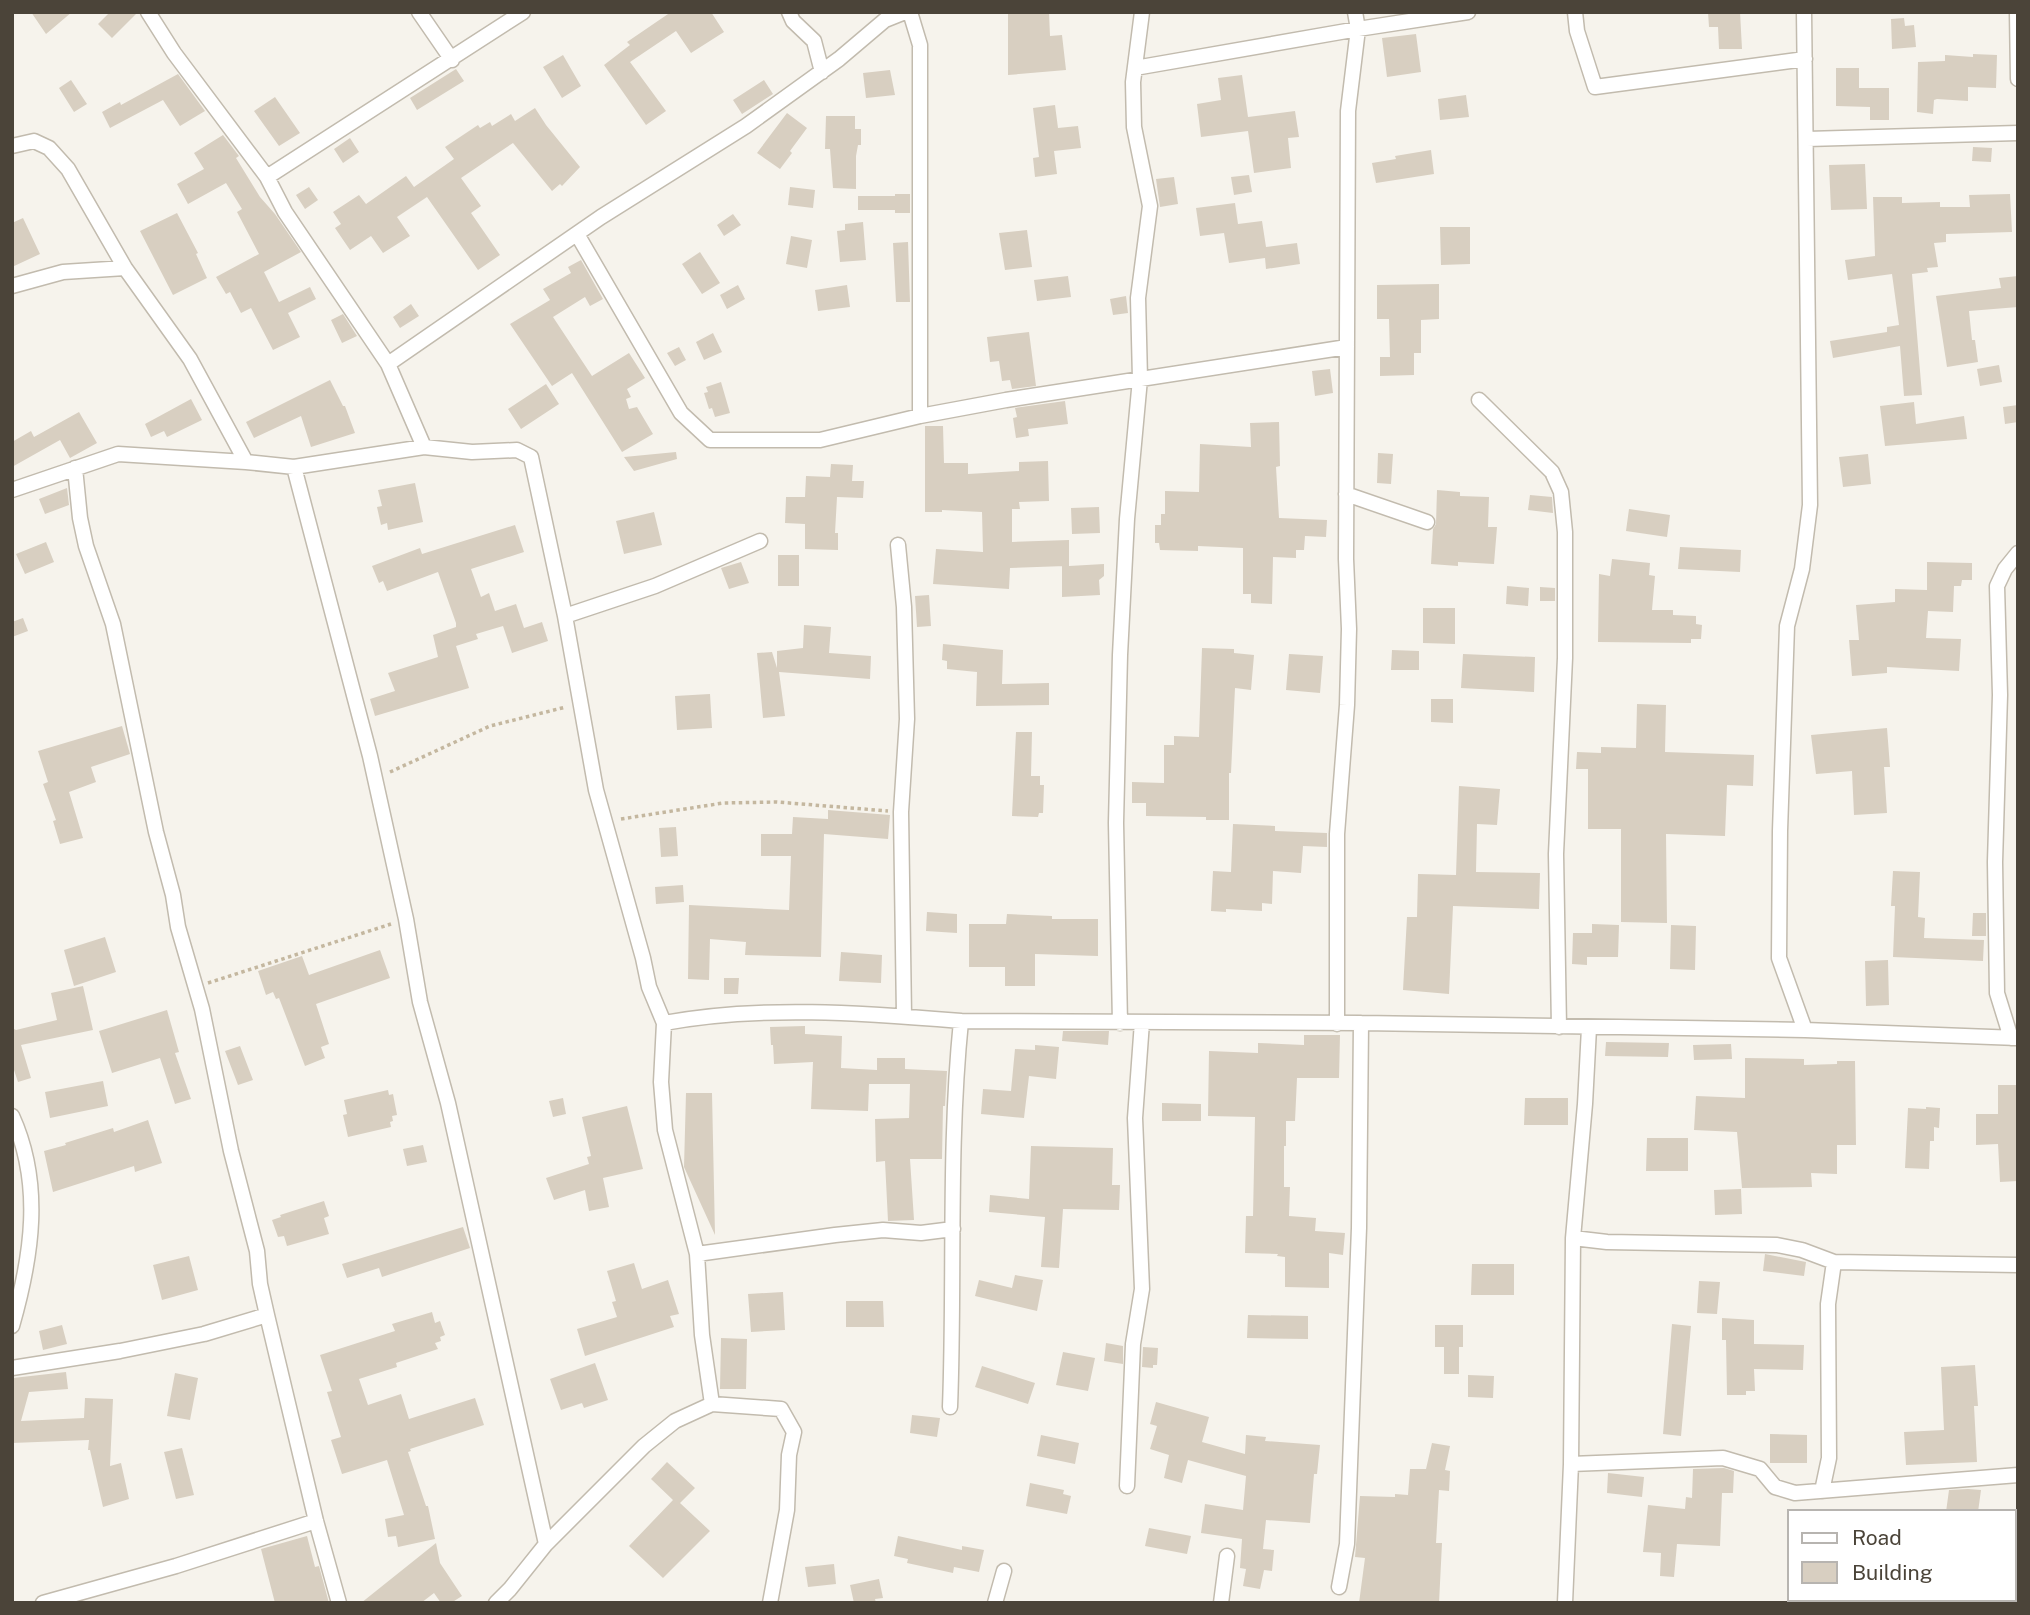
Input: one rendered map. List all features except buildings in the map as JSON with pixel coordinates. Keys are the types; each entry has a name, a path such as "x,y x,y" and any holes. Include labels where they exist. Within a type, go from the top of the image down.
{"street":[{"path":"148,12 174,53 267,177 285,212 388,364 424,447"},
{"path":"419,12 452,60"},
{"path":"267,177 523,12"},
{"path":"789,12 793,21 814,41 822,72"},
{"path":"388,364 577,234 746,126 822,72 885,20 907,12 920,45 920,416"},
{"path":"1120,1023 1116,822 1120,655 1127,519 1140,379 1138,298 1150,206 1134,127 1133,82 1142,12"},
{"path":"1338,1024 1337,834 1347,705 1349,629 1346,494 1348,111 1358,29 1355,12"},
{"path":"1135,68 1468,12"},
{"path":"1575,12 1577,31 1595,87 1805,59"},
{"path":"1804,12 1810,505 1802,569 1787,626 1780,775 1779,958 1805,1030"},
{"path":"2017,12 2018,79"},
{"path":"1807,139 2018,133"},
{"path":"12,146 34,141 49,148 68,169 125,268 190,359 246,461"},
{"path":"577,234 681,412 710,440 820,440 920,416 1348,347"},
{"path":"12,286 63,272 125,268"},
{"path":"1479,400 1552,472 1561,492 1565,532 1565,658 1556,854 1559,1027"},
{"path":"12,490 118,454 246,461 294,467 424,447 472,452 517,450 531,457 565,616 596,790 649,987 664,1023 661,1082 665,1130 697,1254 702,1335 712,1404"},
{"path":"294,467 375,779 406,919 420,1002 448,1103 546,1544"},
{"path":"75,468 86,546 113,624 156,832 173,895 178,927 196,987 231,1151 257,1251 260,1284 267,1315 316,1521 339,1603"},
{"path":"1346,494 1427,522"},
{"path":"565,616 655,586 760,541"},
{"path":"898,545 904,607 907,719 901,812 904,1016"},
{"path":"664,1023 692,1018 802,1012 961,1021 1361,1023 1805,1030 2014,1038 1997,993 1995,862 2000,695 1997,586 2005,569 2018,553"},
{"path":"950,1407 956,1069 961,1021"},
{"path":"1127,1486 1133,1344 1142,1289 1135,1118 1142,1022"},
{"path":"1339,1587 1347,1544 1359,1228 1361,1023"},
{"path":"1565,1603 1571,1464 1573,1238 1589,1028"},
{"path":"12,1116 30,1173 32,1213 30,1254 12,1326"},
{"path":"697,1254 847,1233 883,1230 921,1233 953,1229"},
{"path":"1573,1238 1607,1242 1777,1245 1802,1250 1834,1262 2018,1265"},
{"path":"1822,1492 1829,1458 1828,1304 1834,1262"},
{"path":"12,1368 204,1334 267,1315"},
{"path":"496,1603 546,1544 644,1446 676,1421 712,1404 781,1409 794,1432 789,1455 787,1510 775,1563 770,1603"},
{"path":"1571,1464 1723,1458 1760,1469 1774,1487 1795,1493 2018,1475"},
{"path":"43,1603 176,1566 316,1521"},
{"path":"1221,1603 1227,1556"},
{"path":"996,1603 1004,1571"}],"path":[{"path":"375,779 490,726 581,704"},
{"path":"605,822 723,803 777,802 901,812"},
{"path":"196,987 406,919"}]}
